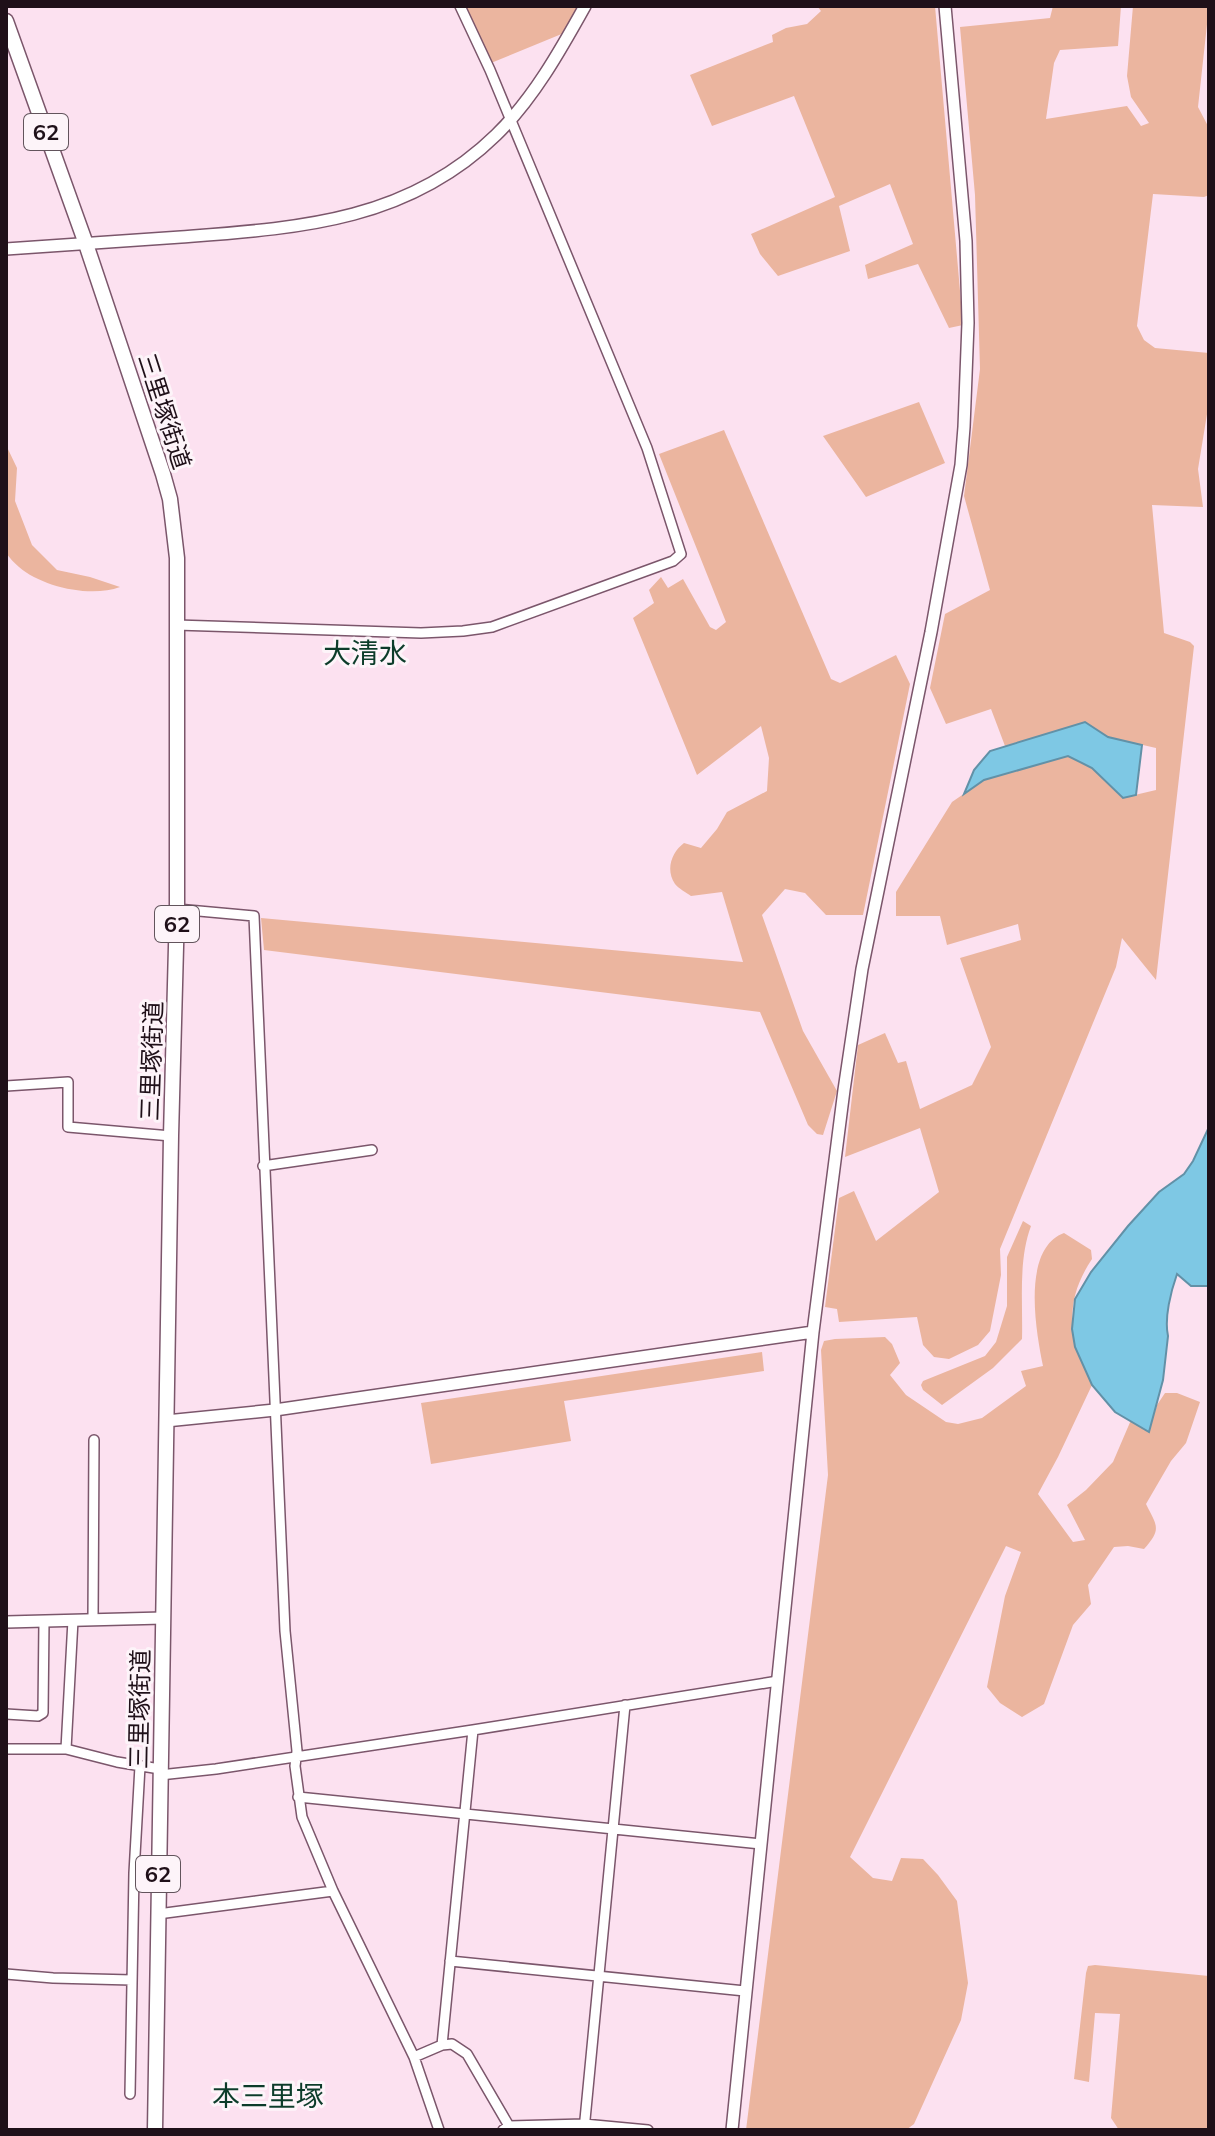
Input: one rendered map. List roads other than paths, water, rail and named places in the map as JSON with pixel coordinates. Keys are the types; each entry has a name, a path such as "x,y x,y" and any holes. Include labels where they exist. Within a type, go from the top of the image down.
{"main road":[{"name":"三里塚街道","path":"6,21 86,244 170,499 177,558 177,909 155,2130"}],"street":[{"path":"176,625 421,633 480,629 673,561 681,554 647,448 490,70 460,6"},
{"path":"6,249 306,225 383,206 430,184 469,158 510,121 541,79 585,6"},
{"path":"732,2130 813,1332 842,1104 862,969 931,632 957,492 963,440 968,323 966,241 945,6"},
{"path":"177,909 254,916 285,1631 297,1751 298,1797 302,1817 333,1891 414,2057 439,2130"},
{"path":"6,1086 68,1082 68,1127 171,1136"},
{"path":"263,1166 372,1150"},
{"path":"166,1421 275,1410 813,1332"},
{"path":"93,1620 94,1440"},
{"path":"6,1622 163,1618"},
{"path":"66,1749 73,1620"},
{"path":"6,1714 38,1716 43,1713 44,1621"},
{"path":"6,1749 66,1749 160,1772 473,1730 778,1681"},
{"path":"584,2127 625,1705"},
{"path":"442,2045 473,1730"},
{"path":"130,2094 134,1873 140,1766"},
{"path":"298,1797 761,1844"},
{"path":"158,1914 333,1891"},
{"path":"450,1961 745,1991"},
{"path":"6,1974 132,1980"},
{"path":"414,2057 452,2044 467,2054 506,2128 648,2130"}],"water":[{"path":"1085,722 1108,737 1142,745 1136,795 1123,798 1092,768 1068,756 984,780 964,794 974,770 990,751"},
{"path":"1209,1127 1209,1286 1191,1286 1177,1274 1170,1296 1163,1380 1149,1432 1115,1412 1092,1385 1075,1347 1072,1329 1075,1299 1091,1272 1128,1226 1159,1192 1184,1174"}],"district":[{"name":"大清水","path":"365,652"},
{"name":"本三里塚","path":"268,2095"}]}
